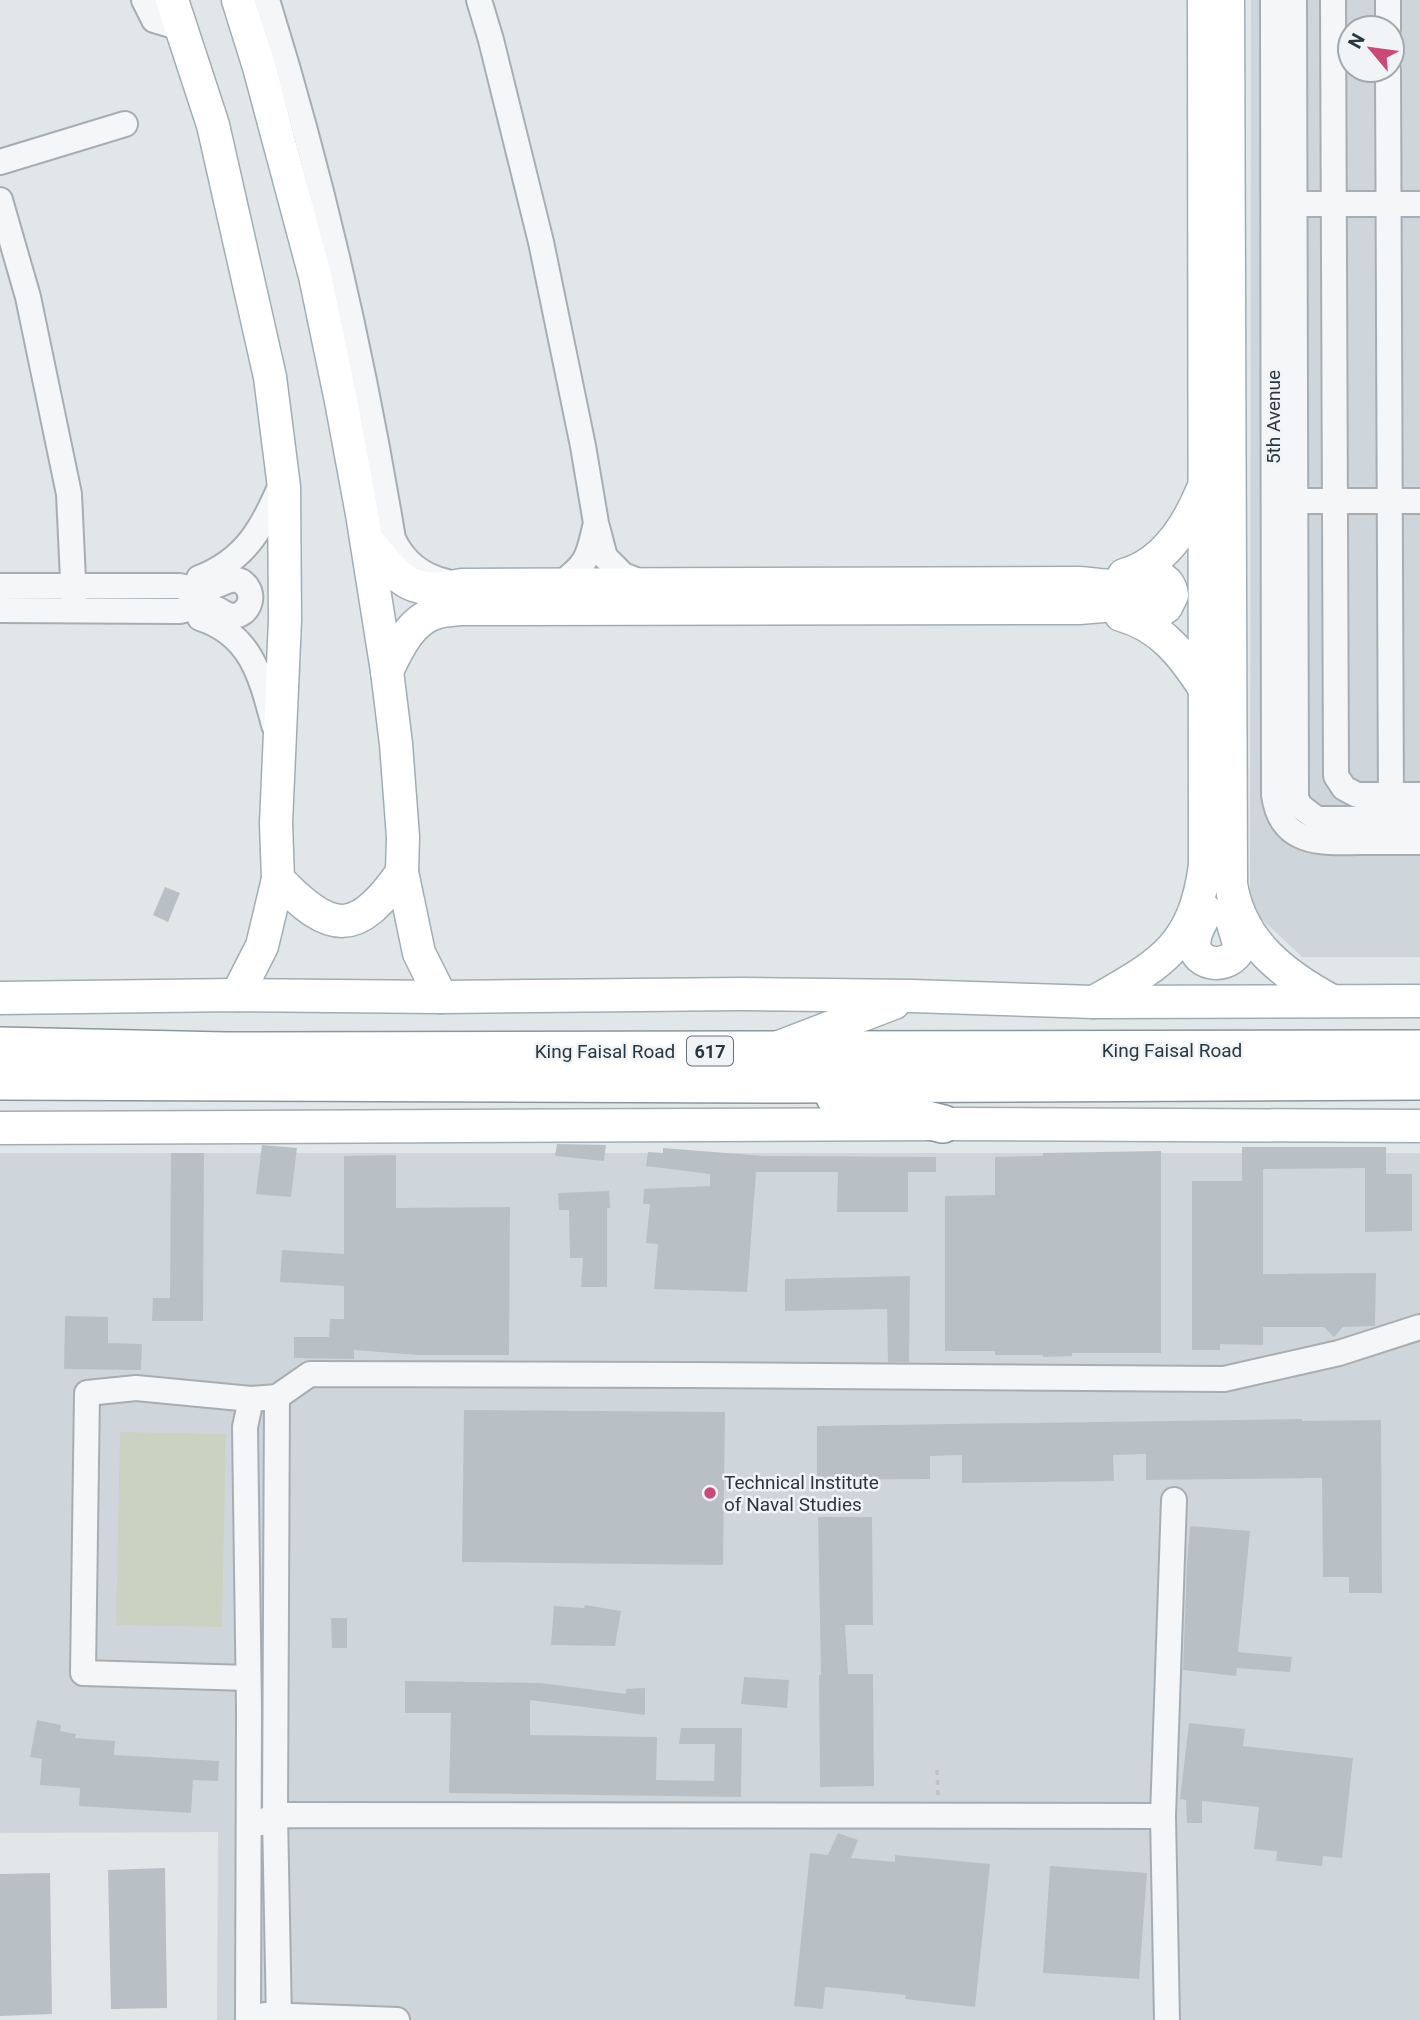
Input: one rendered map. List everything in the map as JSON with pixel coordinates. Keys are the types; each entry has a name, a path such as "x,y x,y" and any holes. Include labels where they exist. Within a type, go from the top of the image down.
{"highway":[{"name":"King Faisal Road","path":"0,1046 225,1051 1420,1049"},
{"name":"King Faisal Road","path":"0,1081 794,1084 1420,1081"},
{"path":"794,1084 847,1101 943,1124"}],"main road":[{"path":"237,0 259,67 315,276 366,540 387,671 403,836 402,872 419,953 441,997"},
{"path":"1204,0 1205,689 1217,865 1231,884 1235,903 1255,944 1300,984 1334,1002"},
{"path":"1094,1002 1164,959 1176,945 1217,865 1228,0"},
{"path":"176,14 213,125 270,377 283,480 285,620 276,823 278,879 262,946 237,995"},
{"path":"387,671 405,635 420,622 437,612 461,609 1079,595 1138,571 1155,560 1185,526 1204,486"},
{"path":"366,540 391,570 405,581 419,588 437,590 461,585 646,584 1079,595 1150,626 1175,648 1205,689"},
{"path":"278,879 297,899 318,915 349,921 368,913 386,895 402,872"},
{"path":"0,999 237,995 441,997 728,994 1094,1002 1420,1002"},
{"path":"770,1051 912,996"},
{"path":"0,1128 943,1124 1420,1126"}],"street":[{"path":"144,0 147,10 155,20 176,14"},
{"path":"267,0 321,189 343,283 393,539 401,554 430,578 461,585"},
{"path":"479,0 541,242 581,434 596,523 606,557 613,566 622,575 646,584"},
{"name":"5th Avenue","path":"1273,0 1276,809 1283,823 1290,829 1300,836 1320,843 1391,819"},
{"name":"5th Avenue","path":"1294,0 1296,797 1300,806 1317,820 1391,819"},
{"path":"1333,0 1336,776 1344,788 1420,842"},
{"path":"1388,84 1391,819"},
{"path":"0,162 125,124"},
{"path":"0,200 28,298 69,494 75,611"},
{"path":"1295,204 1420,204"},
{"path":"179,586 215,572 248,546 272,507 283,480"},
{"path":"1295,500 1420,501"},
{"path":"559,585 581,567 589,555 596,523"},
{"path":"0,586 179,586 201,590 236,580 243,582 251,597 249,606 242,613 233,616 213,608 180,611 0,610"},
{"path":"179,586 180,611"},
{"path":"180,611 214,623 237,640 246,651 262,678 281,750"},
{"path":"1391,819 1420,795"},
{"path":"1391,819 1420,819"},
{"path":"248,1678 83,1673 88,1393 135,1388 251,1399 277,1397 310,1374 1224,1379 1339,1353 1420,1327"},
{"path":"277,1397 275,1815 279,2019"},
{"path":"251,1399 245,1427 248,2017 397,2020"},
{"path":"1167,2020 1163,1816 1174,1500"},
{"path":"248,1830 275,1815 1163,1816"}],"shaded area":[{"path":"1251,0 1420,0 1420,957 1302,957 1250,908"},
{"name":"Technical Institute of Naval Studies","path":"0,1153 1420,1153 1420,2020 217,2020 218,1832 0,1833"}],"green space":[{"path":"120,1432 226,1434 222,1627 116,1625"}],"building":[{"path":"165,887 180,893 168,922 153,915"},
{"path":"557,1144 606,1145 604,1161 555,1156"},
{"path":"262,1145 297,1148 291,1197 256,1194"},
{"path":"1242,1147 1386,1147 1386,1174 1412,1174 1412,1231 1365,1232 1365,1168 1263,1169 1263,1274 1376,1273 1375,1326 1343,1327 1334,1337 1324,1327 1263,1327 1263,1345 1220,1344 1220,1350 1192,1350 1192,1181 1242,1181"},
{"path":"663,1148 764,1156 936,1157 936,1172 908,1172 908,1212 837,1212 838,1172 756,1172 747,1292 654,1289 658,1244 646,1243 650,1204 643,1204 644,1189 710,1186 710,1174 646,1166 648,1152 663,1153"},
{"path":"1161,1151 1161,1353 1072,1353 1072,1356 1043,1357 995,1355 995,1351 945,1351 945,1196 995,1195 995,1157 1043,1156 1043,1153"},
{"path":"171,1153 204,1153 203,1321 152,1321 153,1298 170,1298"},
{"path":"396,1155 396,1208 510,1207 509,1355 418,1355 354,1350 354,1359 294,1358 294,1337 329,1337 330,1319 344,1319 344,1286 280,1282 282,1250 344,1254 344,1156"},
{"path":"609,1191 607,1287 581,1287 583,1258 570,1258 569,1210 559,1210 558,1193"},
{"path":"910,1276 909,1362 888,1362 887,1309 785,1311 785,1279"},
{"path":"65,1316 108,1317 108,1343 142,1344 141,1370 64,1369"},
{"path":"464,1410 725,1412 723,1565 462,1562"},
{"path":"1381,1420 1382,1593 1349,1593 1349,1577 1323,1577 1322,1478 1146,1480 1146,1454 1113,1455 1114,1481 962,1483 962,1455 930,1456 930,1479 817,1480 817,1426"},
{"path":"818,1517 872,1517 873,1625 845,1625 848,1674 873,1674 874,1786 820,1787"},
{"path":"1190,1526 1250,1531 1238,1652 1292,1657 1290,1672 1237,1668 1236,1676 1183,1670"},
{"path":"585,1605 621,1611 615,1646 551,1645 554,1606 584,1608"},
{"path":"331,1618 347,1618 347,1648 332,1648"},
{"path":"744,1677 789,1680 787,1708 741,1704"},
{"path":"405,1681 541,1683 626,1694 626,1689 645,1688 645,1715 530,1700 530,1735 657,1737 656,1780 714,1781 715,1744 679,1744 681,1728 742,1728 741,1797 449,1793 451,1713 405,1713"},
{"path":"37,1720 61,1725 60,1731 76,1734 75,1738 115,1741 114,1755 219,1761 218,1781 193,1780 191,1813 79,1806 80,1788 40,1785 42,1759 30,1757"},
{"path":"1189,1723 1245,1729 1243,1746 1353,1758 1342,1858 1323,1856 1322,1866 1276,1861 1277,1851 1254,1849 1259,1807 1202,1801 1202,1823 1187,1823 1186,1800 1180,1799"},
{"path":"838,1833 858,1840 851,1858 895,1862 895,1855 990,1864 975,2007 905,1999 906,1995 825,1987 823,2009 794,2006 810,1853 828,1855"},
{"path":"1050,1866 1147,1873 1139,1979 1043,1973"},
{"path":"165,1868 167,2008 111,2009 108,1870"},
{"path":"50,1873 52,2014 0,2016 0,1874"}],"place":[{"name":"Technical Institute of Naval Studies","path":"710,1493"}]}
